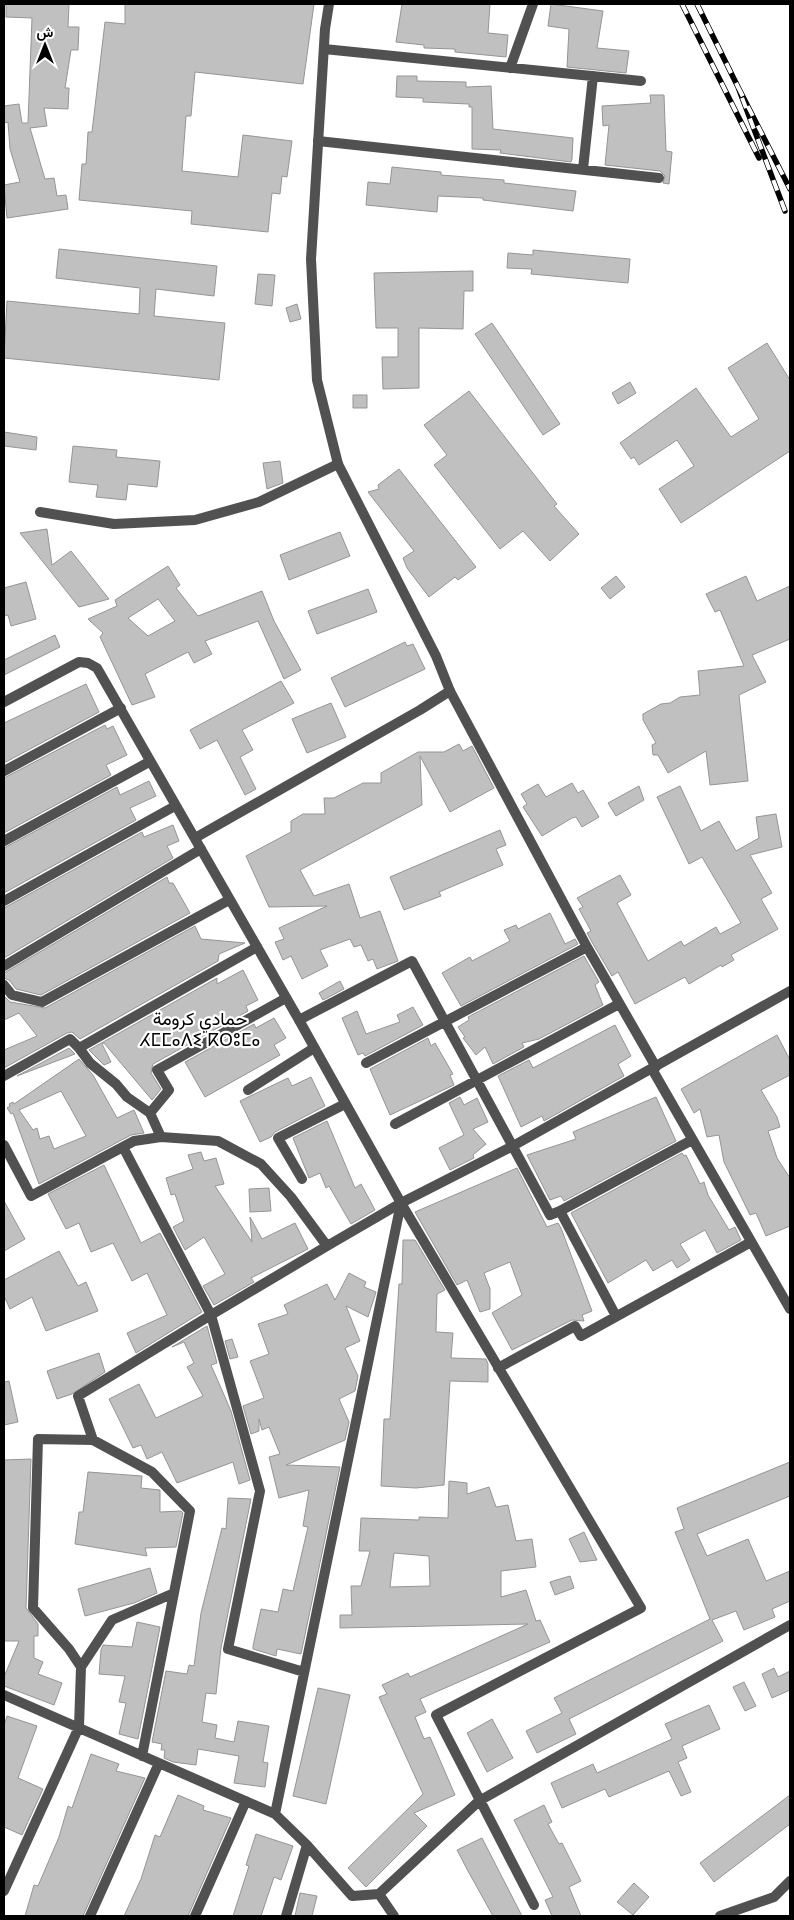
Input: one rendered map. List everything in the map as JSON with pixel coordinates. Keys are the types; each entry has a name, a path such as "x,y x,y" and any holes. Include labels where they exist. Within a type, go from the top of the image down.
{"street":[{"path":"329,4 324,49 311,259 317,380 338,464 436,656 450,690 586,947 692,1140 790,1309"},
{"path":"510,68 533,4"},
{"path":"324,49 641,81"},
{"path":"583,169 593,76"},
{"path":"318,141 660,178"},
{"path":"40,512 114,524 195,520 260,502 338,464"},
{"path":"4,702 79,662 88,663 97,668 149,762 299,1020 400,1203 641,1608 436,1715 534,1905"},
{"path":"194,838 420,710 450,690"},
{"path":"4,771 120,708"},
{"path":"4,841 149,762"},
{"path":"4,901 176,806"},
{"path":"4,966 201,849"},
{"path":"4,985 12,995 42,1002 229,900"},
{"path":"79,1048 257,947"},
{"path":"366,1063 586,947"},
{"path":"299,1020 412,961 511,1147 550,1215 692,1140"},
{"path":"92,1440 78,1396 400,1203 511,1147 790,991"},
{"path":"150,1113 169,1090 157,1070 286,998"},
{"path":"395,1124 619,1004"},
{"path":"4,1076 70,1039 90,1063 116,1084 127,1097 150,1113 161,1137"},
{"path":"248,1090 314,1048"},
{"path":"302,1179 278,1138 345,1104"},
{"path":"4,1145 31,1196 134,1141 161,1137 218,1141 261,1164 292,1197 327,1246"},
{"path":"123,1147 211,1315 260,1491 228,1649 304,1672"},
{"path":"275,1814 400,1203"},
{"path":"560,1211 616,1316"},
{"path":"498,1368 575,1326 581,1336 751,1242"},
{"path":"81,1667 69,1649 33,1608 38,1439 92,1440 152,1472 190,1511 142,1756"},
{"path":"4,1891 78,1727 81,1667 112,1620 174,1593"},
{"path":"4,1695 275,1814 307,1845 352,1896 380,1894 479,1801 790,1625"},
{"path":"90,1916 159,1763"},
{"path":"195,1916 246,1801"},
{"path":"286,1916 307,1845"},
{"path":"720,1916 774,1897 790,1880"},
{"path":"380,1894 394,1916"}],"building":[{"path":"6,4 69,4 68,27 79,27 78,50 71,50 65,88 69,88 68,109 44,108 47,126 30,128 45,179 54,178 57,196 66,195 68,209 7,218 4,185 20,182 10,149 8,122 4,123 4,106 19,104 22,123 28,123 32,18 6,17"},
{"path":"125,4 314,4 303,84 195,72 191,116 186,116 182,171 238,177 243,135 292,141 287,177 282,176 280,194 272,193 268,232 191,224 192,211 79,200 82,164 86,164 88,132 92,132 105,22 125,24"},
{"path":"402,4 490,4 488,33 508,35 506,57 455,52 455,49 424,48 424,45 396,42"},
{"path":"551,4 603,11 597,48 629,51 626,73 567,67 569,29 548,26"},
{"path":"397,76 417,76 417,81 466,82 466,87 491,86 493,129 573,138 571,162 500,153 501,150 472,149 472,107 469,107 469,104 423,102 423,98 396,97"},
{"path":"650,95 664,95 666,151 672,152 669,184 663,183 665,176 660,171 605,165 609,125 603,126 602,106 651,103"},
{"path":"392,167 441,172 441,175 504,180 504,183 576,191 573,211 483,200 483,198 438,196 437,212 366,205 368,182 390,184"},
{"path":"59,249 217,266 214,296 156,289 154,316 225,323 219,380 4,358 7,301 139,314 140,288 56,278"},
{"path":"533,250 630,259 628,283 531,274 532,269 507,268 508,253 533,255"},
{"path":"473,271 473,291 464,291 463,329 419,328 419,388 383,389 382,357 398,357 398,328 376,328 374,273"},
{"path":"258,274 275,275 272,306 255,304"},
{"path":"297,304 301,319 290,322 286,308"},
{"path":"492,323 560,424 543,435 475,334"},
{"path":"767,343 790,380 790,451 681,523 659,489 694,466 677,440 639,465 634,457 631,459 620,443 696,388 731,437 759,419 728,368"},
{"path":"630,382 636,393 618,404 612,393"},
{"path":"469,391 557,504 554,506 579,534 550,561 523,531 500,549 434,465 447,455 424,425"},
{"path":"353,395 367,395 367,408 353,408"},
{"path":"4,432 37,437 36,450 4,446"},
{"path":"73,446 117,450 116,457 160,461 157,487 128,484 126,500 96,497 98,485 69,482"},
{"path":"280,461 283,483 267,489 263,463"},
{"path":"399,469 476,567 458,580 455,577 429,597 407,568 403,558 414,551 368,492 379,489 378,485"},
{"path":"47,529 52,565 71,551 109,599 79,607 20,533"},
{"path":"340,532 350,556 289,580 280,555"},
{"path":"168,566 180,585 176,588 198,616 262,591 274,621 301,670 284,679 258,621 205,641 212,654 194,663 188,652 145,674 155,697 132,705 100,637 103,633 88,619 117,606 115,600","holes":["158,599 175,621 148,636 128,618"]},
{"path":"616,576 625,587 610,599 601,588"},
{"path":"746,576 757,601 790,586 790,639 752,655 766,682 739,695 748,781 710,785 706,751 668,773 658,755 653,755 652,745 656,743 643,720 643,714 661,704 670,703 680,697 700,695 698,671 744,666 720,610 715,612 706,594"},
{"path":"26,582 36,619 11,626 8,615 4,616 4,588"},
{"path":"368,589 377,612 317,634 308,611"},
{"path":"55,635 60,647 4,675 4,660"},
{"path":"405,642 407,646 413,644 425,669 345,707 331,678"},
{"path":"281,681 294,703 242,730 253,750 240,757 256,789 245,795 217,740 200,749 190,730"},
{"path":"86,684 99,712 4,763 4,723"},
{"path":"331,703 346,737 307,753 292,719"},
{"path":"105,725 107,729 113,726 127,755 106,765 111,775 4,833 4,778"},
{"path":"459,744 463,751 472,746 494,788 450,812 420,756 422,805 300,870 314,896 349,884 360,918 380,911 398,961 377,969 373,959 368,961 361,945 354,947 350,939 320,950 328,966 302,979 291,956 283,960 275,942 284,939 279,928 327,906 269,907 246,856 291,832 291,821 303,814 325,814 324,798 334,798 363,783 381,783 381,773 418,752 444,752"},
{"path":"149,781 156,796 130,808 136,820 4,893 4,848 117,787 120,795"},
{"path":"572,783 578,793 583,790 599,817 582,827 576,817 572,818 542,836 523,807 527,804 521,794 538,784 546,797"},
{"path":"639,786 644,800 616,816 608,803"},
{"path":"680,786 701,831 719,821 736,851 759,838 756,817 776,814 782,847 750,855 772,893 761,899 778,929 731,955 734,960 722,967 721,965 689,984 685,977 635,1004 618,972 612,976 593,944 587,933 591,931 579,909 583,907 577,898 620,875 631,895 617,903 648,961 681,941 684,946 716,927 720,934 741,923 702,857 689,864 657,797"},
{"path":"173,825 179,841 167,846 173,858 4,958 4,908 142,832 144,837"},
{"path":"500,830 506,845 496,849 503,865 439,892 441,896 404,910 390,877"},
{"path":"167,877 169,883 173,883 190,913 41,995 16,989 9,980 4,978 4,973"},
{"path":"550,913 565,944 575,939 578,944 461,1006 442,973 470,957 472,961 510,941 504,930 516,925 518,929"},
{"path":"195,926 201,939 245,943 219,954 218,961 80,1039 72,1032 67,1033 4,1068 4,1050 37,1036 19,1013 4,1020 4,996 10,1002 45,1008"},
{"path":"584,956 599,982 595,985 603,1005 539,1039 522,1043 524,1047 493,1064 485,1047 476,1055 463,1038 465,1037 458,1027 469,1020 468,1017"},
{"path":"243,970 258,1000 246,1006 248,1011 153,1064 151,1073 161,1089 152,1100 104,1043 102,1044 111,1062 104,1065 89,1050 217,978 217,984"},
{"path":"340,981 344,989 323,1000 319,993"},
{"path":"413,1007 423,1025 365,1056 363,1053 358,1055 342,1018 357,1011 366,1034 400,1022 397,1015"},
{"path":"274,1018 286,1038 274,1045 280,1055 205,1097 185,1062 254,1024 256,1028"},
{"path":"615,1025 631,1056 618,1064 624,1076 544,1121 542,1116 521,1127 498,1076 529,1060 533,1068"},
{"path":"777,1035 790,1060 790,1075 761,1090 777,1117 780,1127 768,1131 777,1158 790,1178 790,1226 766,1236 756,1213 750,1215 724,1162 719,1135 707,1137 700,1109 694,1113 681,1089"},
{"path":"428,1038 431,1046 435,1043 453,1074 450,1075 454,1085 390,1115 370,1069"},
{"path":"69,1048 75,1054 17,1076"},
{"path":"79,1059 93,1075 117,1118 134,1110 144,1133 131,1135 39,1184 13,1113 11,1114 7,1108 10,1106 9,1104 13,1102 14,1104","holes":["61,1091 86,1136 54,1149 49,1136 40,1139 37,1128 33,1130 19,1110"]},
{"path":"311,1077 325,1106 260,1142 240,1101 288,1078 292,1086"},
{"path":"460,1097 464,1105 477,1098 488,1122 473,1129 486,1144 473,1155 474,1158 450,1170 439,1148 464,1135 449,1103"},
{"path":"656,1097 676,1141 564,1201 561,1196 550,1200 527,1155 576,1139 573,1132"},
{"path":"327,1121 355,1188 361,1184 375,1210 351,1224 329,1186 326,1188 320,1173 309,1178 293,1138"},
{"path":"201,1152 204,1161 216,1158 224,1184 215,1186 252,1242 250,1217 262,1239 295,1223 308,1249 251,1278 254,1282 214,1305 203,1286 225,1274 204,1237 185,1250 173,1227 184,1221 175,1194 171,1195 166,1178 193,1169 188,1155"},
{"path":"682,1153 684,1156 686,1155 700,1184 704,1182 708,1195 729,1230 735,1227 741,1240 717,1253 705,1230 680,1244 690,1260 677,1268 672,1260 653,1271 646,1260 608,1283 571,1213"},
{"path":"104,1165 141,1243 160,1233 202,1312 136,1353 127,1333 167,1315 147,1273 132,1281 113,1243 91,1252 79,1223 66,1229 48,1194"},
{"path":"517,1168 547,1227 558,1223 561,1228 592,1311 582,1315 584,1321 572,1320 512,1350 492,1313 522,1295 510,1262 484,1273 490,1289 490,1309 480,1312 467,1280 457,1285 415,1212"},
{"path":"269,1188 271,1211 250,1212 249,1189"},
{"path":"4,1201 25,1239 4,1251"},
{"path":"403,1240 415,1240 445,1290 437,1294 436,1332 453,1333 451,1358 486,1359 488,1364 488,1382 450,1381 444,1485 416,1488 381,1486 384,1419 390,1419 399,1284 402,1284"},
{"path":"59,1251 78,1286 86,1282 98,1311 46,1331 32,1297 10,1309 4,1296 4,1280"},
{"path":"349,1273 366,1282 364,1287 376,1292 368,1317 346,1306 360,1341 345,1348 358,1376 355,1391 339,1399 349,1422 345,1440 286,1465 340,1467 301,1654 277,1649 276,1656 253,1649 253,1646 261,1609 278,1612 283,1589 293,1591 308,1527 303,1526 309,1490 279,1498 269,1457 280,1454 269,1427 262,1430 259,1419 259,1431 251,1434 243,1406 264,1398 250,1361 269,1354 258,1324 288,1314 284,1305 327,1284 335,1300"},
{"path":"207,1326 217,1363 211,1365 231,1411 250,1480 239,1484 233,1462 177,1483 162,1452 147,1459 141,1445 133,1448 109,1399 139,1384 156,1418 203,1396 187,1367 194,1363 184,1342 172,1347"},
{"path":"232,1339 238,1357 230,1359 225,1341"},
{"path":"99,1353 105,1372 72,1394 57,1399 47,1371"},
{"path":"9,1381 18,1422 4,1425 4,1382"},
{"path":"31,1459 26,1608 38,1624 38,1636 34,1636 34,1658 43,1662 38,1674 62,1683 54,1705 4,1686 4,1677 19,1641 4,1641 4,1460"},
{"path":"790,1462 790,1496 697,1534 707,1556 748,1539 766,1581 790,1571 790,1601 772,1609 775,1617 744,1630 736,1611 712,1620 723,1641 569,1719 576,1734 537,1753 526,1731 562,1713 554,1698 710,1619 675,1532 684,1529 677,1508"},
{"path":"88,1472 142,1476 141,1488 160,1490 160,1512 181,1511 183,1513 176,1547 145,1548 147,1556 75,1544 79,1512 83,1512"},
{"path":"449,1481 467,1483 467,1494 489,1487 496,1507 508,1505 516,1541 532,1539 536,1567 501,1571 501,1597 526,1590 536,1621 540,1620 550,1642 420,1699 426,1712 415,1717 424,1739 430,1737 455,1795 414,1813 427,1826 366,1887 348,1868 423,1794 379,1697 387,1694 382,1685 408,1673 410,1677 528,1624 340,1628 340,1615 352,1615 351,1586 361,1586 370,1551 359,1551 361,1518 419,1520 419,1517 448,1518","holes":["394,1553 429,1556 430,1586 390,1587"]},
{"path":"228,1498 251,1499 221,1648 216,1694 206,1693 202,1722 217,1725 215,1738 234,1742 238,1721 269,1726 263,1762 268,1763 265,1787 234,1783 239,1756 198,1749 196,1765 173,1762 164,1758 165,1750 161,1750 162,1744 152,1742 166,1671 187,1674 189,1665 194,1666 201,1613 222,1528 226,1529"},
{"path":"584,1532 597,1560 580,1562 569,1539"},
{"path":"150,1568 157,1593 134,1603 85,1616 78,1589"},
{"path":"570,1576 574,1588 555,1595 550,1582"},
{"path":"137,1622 160,1627 138,1739 119,1734 126,1703 119,1702 125,1676 99,1674 103,1645 132,1647"},
{"path":"774,1668 778,1677 790,1671 790,1690 772,1698 762,1674"},
{"path":"744,1682 756,1706 745,1711 733,1687"},
{"path":"318,1688 350,1695 326,1804 293,1796"},
{"path":"709,1705 720,1729 682,1746 687,1758 678,1762 691,1792 681,1796 669,1771 609,1797 605,1789 562,1808 551,1783 593,1764 597,1773 672,1739 665,1724"},
{"path":"7,1716 37,1726 18,1778 43,1789 22,1835 4,1827 4,1726"},
{"path":"492,1719 513,1758 487,1772 467,1733"},
{"path":"91,1754 119,1764 116,1771 145,1778 83,1916 25,1916 34,1885 38,1886 59,1837 68,1806 72,1808"},
{"path":"178,1795 204,1806 203,1810 231,1818 188,1916 124,1916 141,1879 155,1835 160,1837"},
{"path":"790,1795 790,1824 714,1882 700,1863"},
{"path":"544,1805 552,1822 548,1824 559,1844 562,1843 581,1881 569,1887 581,1916 552,1916 545,1900 553,1897 514,1820"},
{"path":"256,1834 293,1846 281,1880 274,1877 261,1916 233,1916 249,1866 246,1865"},
{"path":"482,1838 522,1916 493,1916 457,1850"},
{"path":"634,1883 649,1897 633,1915 617,1902"},
{"path":"300,1893 317,1896 312,1916 295,1916"}],"railway":[{"path":"682,4 759,158"},
{"path":"697,4 738,87"},
{"path":"785,211 738,87 790,189"}],"district":[{"name":"حمادي كرومة ⵃⵎⵎⴰⴷⵉ ⴽⵔⵓⵎⴰ","path":"200,1029"}]}
